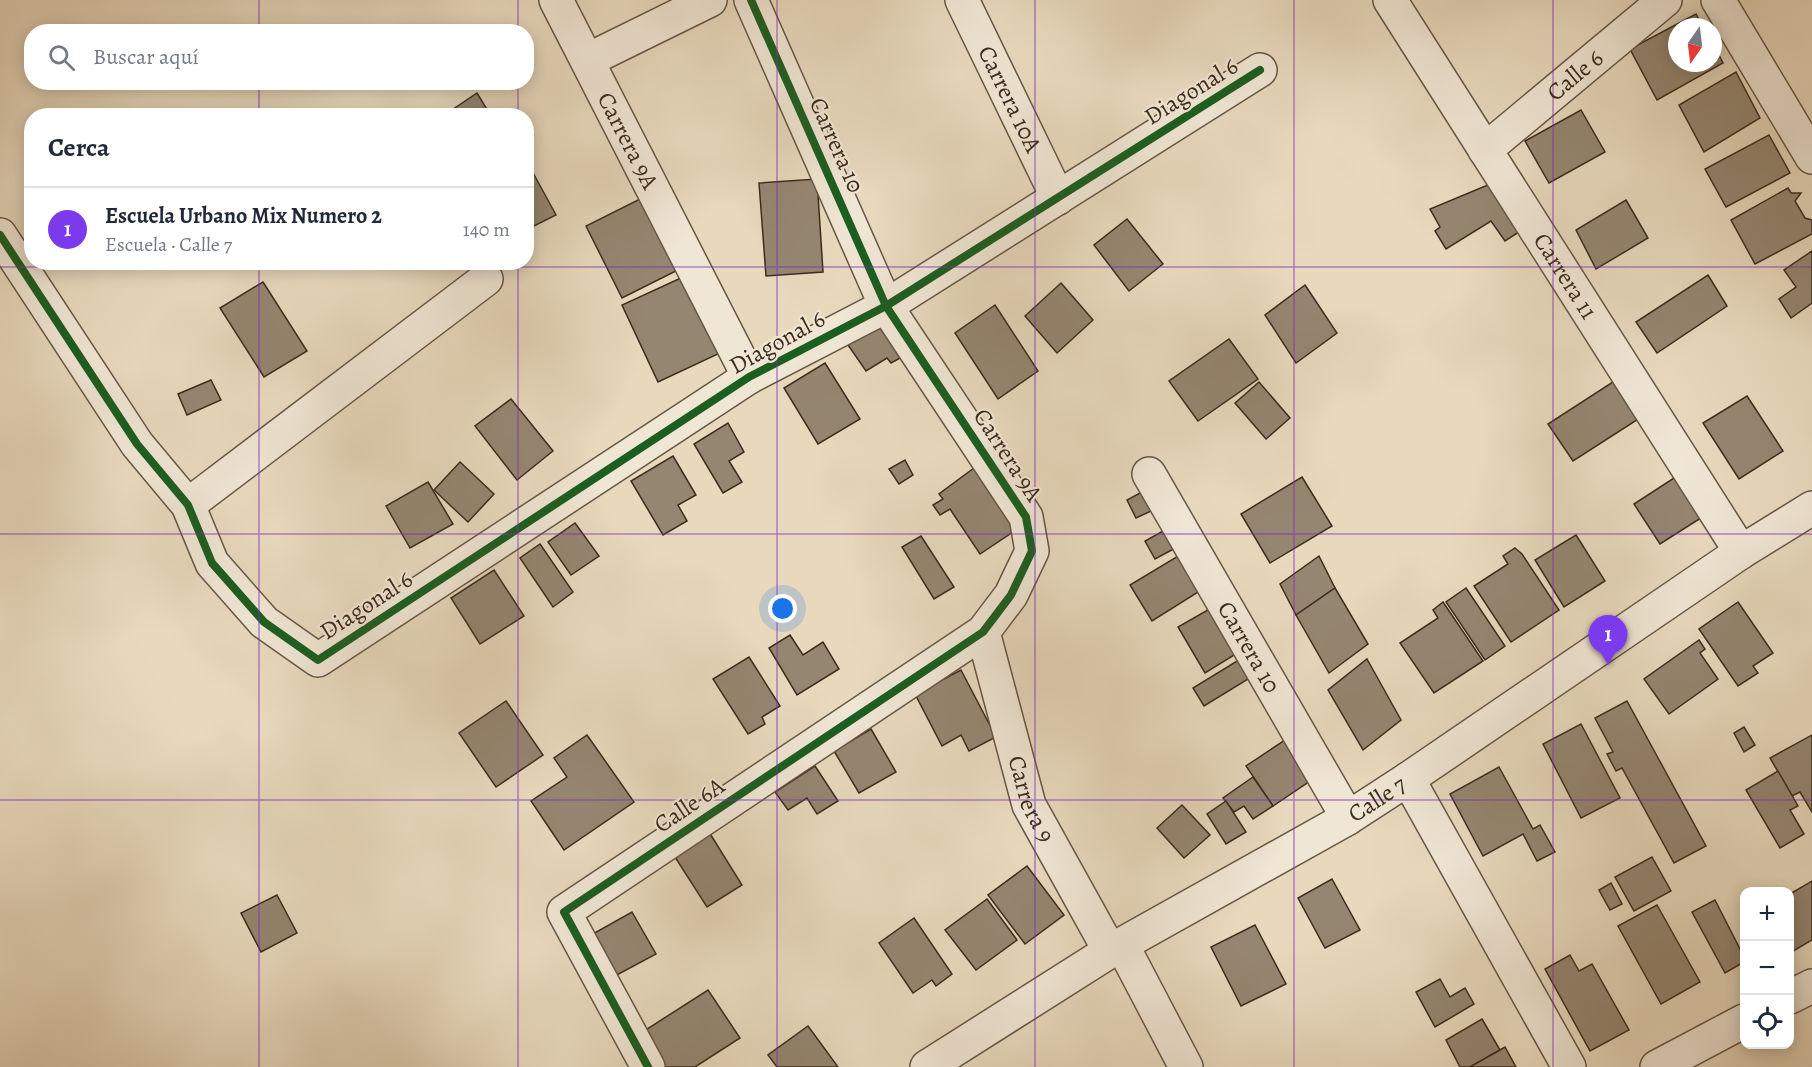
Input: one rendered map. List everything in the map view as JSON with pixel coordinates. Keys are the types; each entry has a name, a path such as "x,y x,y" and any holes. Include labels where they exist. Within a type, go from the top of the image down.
{"street":[{"name":"Carrera 9A","path":"556,0 749,377"},
{"path":"588,60 710,0"},
{"name":"Carrera 10","path":"752,0 886,306"},
{"name":"Carrera 10A","path":"963,0 1058,198"},
{"name":"Carrera 11","path":"1390,0 1741,552"},
{"name":"Calle 6","path":"1485,150 1665,0"},
{"path":"1718,0 1812,157"},
{"name":"Diagonal 6","path":"188,506 212,563 264,622 318,660 749,377 886,306 1260,70"},
{"path":"4,250 137,444 188,506 486,279"},
{"name":"Carrera 9A","path":"886,306 1026,517 1032,551 1011,595 983,632"},
{"name":"Carrera 10","path":"1149,474 1348,818"},
{"name":"Calle 7","path":"927,1067 1116,948 1348,818 1741,552 1812,508"},
{"name":"Carrera 9","path":"983,632 1029,805 1186,1067"},
{"name":"Calle 6A","path":"648,1067 564,912 983,632"},
{"path":"1408,779 1569,1067"},
{"path":"1794,995 1812,986"},
{"path":"1657,1067 1740,1023"}],"building":[{"path":"1668,29 1668,72 1707,72 1657,100 1630,49"},
{"path":"1736,72 1760,118 1704,152 1679,105"},
{"path":"477,93 486,108 455,108"},
{"path":"1581,110 1605,152 1549,183 1525,141"},
{"path":"1769,135 1790,173 1726,207 1705,169"},
{"path":"534,175 556,215 534,226"},
{"path":"817,179 823,272 766,276 759,183"},
{"path":"1495,182 1519,232 1505,241 1491,221 1446,249 1435,231 1440,227 1430,209"},
{"path":"1788,188 1791,193 1801,193 1795,201 1805,218 1812,220 1812,234 1755,264 1731,220"},
{"path":"644,197 680,269 622,298 586,226"},
{"path":"1626,200 1648,238 1596,269 1576,230"},
{"path":"1127,219 1163,264 1129,291 1094,245"},
{"path":"1812,251 1812,303 1791,318 1779,299 1796,287 1784,270"},
{"path":"1708,275 1727,306 1657,353 1636,322"},
{"path":"683,277 720,353 658,382 622,305"},
{"path":"263,282 307,351 264,377 220,308"},
{"path":"1061,283 1093,320 1057,353 1025,316"},
{"path":"1305,285 1337,333 1296,363 1265,315"},
{"path":"995,305 1038,371 998,399 955,333"},
{"path":"880,325 902,357 891,363 887,358 866,371 848,345"},
{"path":"1229,339 1258,379 1198,421 1169,381"},
{"path":"825,363 860,419 818,444 784,388"},
{"path":"1619,378 1643,416 1573,461 1548,424"},
{"path":"211,380 221,400 187,415 178,394"},
{"path":"1259,382 1290,418 1266,439 1235,403"},
{"path":"1747,396 1783,451 1739,479 1703,423"},
{"path":"511,399 553,451 517,480 475,426"},
{"path":"728,423 744,452 729,461 742,482 723,493 694,444"},
{"path":"673,456 696,495 678,505 687,521 663,535 631,481"},
{"path":"905,460 913,475 899,484 889,469"},
{"path":"460,462 494,494 468,522 434,490"},
{"path":"974,468 1016,530 980,554 950,509 940,515 933,505 943,499 939,494"},
{"path":"1677,476 1704,516 1660,544 1634,504"},
{"path":"1302,477 1332,526 1270,563 1241,514"},
{"path":"428,482 453,524 410,548 386,506"},
{"path":"1153,486 1164,505 1136,518 1127,500"},
{"path":"575,523 599,556 571,575 548,542"},
{"path":"1174,525 1185,543 1155,559 1145,541"},
{"path":"1576,535 1605,581 1564,607 1535,560"},
{"path":"921,536 954,587 934,599 902,547"},
{"path":"540,544 573,592 553,607 520,558"},
{"path":"1515,548 1522,554 1559,610 1511,642 1474,586 1508,564 1503,556"},
{"path":"1188,550 1203,589 1152,621 1130,585"},
{"path":"1319,556 1335,588 1296,615 1280,584"},
{"path":"494,570 524,616 480,644 451,598"},
{"path":"1335,588 1368,644 1329,673 1296,615"},
{"path":"1466,588 1505,646 1485,660 1446,602"},
{"path":"1443,602 1483,661 1434,693 1400,643 1438,618 1433,610"},
{"path":"1738,602 1773,653 1753,666 1758,673 1738,686 1699,629"},
{"path":"1213,607 1239,652 1205,673 1178,627"},
{"path":"790,635 803,655 823,642 839,669 797,695 769,648"},
{"path":"1699,640 1705,649 1700,653 1718,679 1669,714 1644,679"},
{"path":"749,657 780,706 762,717 765,724 748,734 713,679"},
{"path":"1242,658 1253,676 1204,706 1193,688"},
{"path":"1367,659 1401,720 1363,750 1328,690"},
{"path":"961,670 996,737 969,751 961,735 942,746 915,694"},
{"path":"506,701 543,755 496,787 459,733"},
{"path":"1627,701 1706,846 1674,863 1622,768 1616,771 1607,754 1613,752 1595,718"},
{"path":"1581,724 1620,798 1581,818 1543,744"},
{"path":"1744,727 1755,745 1744,752 1734,733"},
{"path":"871,729 896,772 859,793 834,751"},
{"path":"587,735 634,802 564,850 531,801 567,777 554,758"},
{"path":"1812,735 1812,812 1800,792 1792,796 1770,758"},
{"path":"1288,738 1316,777 1273,806 1246,766"},
{"path":"815,766 838,801 817,814 807,798 788,810 775,792"},
{"path":"1499,767 1533,829 1540,825 1555,852 1537,861 1523,834 1483,856 1450,794"},
{"path":"1778,771 1798,806 1790,810 1804,834 1780,848 1746,790"},
{"path":"1253,777 1273,806 1253,819 1244,806 1234,812 1223,798"},
{"path":"1226,801 1246,832 1226,844 1207,814"},
{"path":"1182,805 1210,835 1184,858 1157,828"},
{"path":"709,832 742,885 707,907 673,854"},
{"path":"1652,857 1671,891 1634,911 1615,877"},
{"path":"1027,866 1064,915 1025,944 988,895"},
{"path":"1332,879 1360,930 1325,948 1298,898"},
{"path":"1812,881 1812,940 1794,951 1794,941 1794,892"},
{"path":"1611,883 1622,904 1610,910 1599,890"},
{"path":"277,895 297,933 261,952 241,913"},
{"path":"987,899 1017,940 976,970 945,930"},
{"path":"1715,900 1740,949 1740,964 1725,973 1692,912"},
{"path":"1657,905 1700,982 1661,1004 1618,926"},
{"path":"632,912 656,954 615,976 591,935"},
{"path":"914,918 952,974 936,986 932,980 913,993 879,943"},
{"path":"1255,925 1286,984 1241,1006 1211,947"},
{"path":"1570,955 1579,971 1592,964 1629,1030 1590,1051 1545,969"},
{"path":"1440,979 1450,997 1465,988 1474,1004 1435,1027 1416,992"},
{"path":"708,990 740,1038 695,1067 663,1067 641,1033"},
{"path":"1482,1019 1500,1050 1470,1067 1460,1067 1446,1040"},
{"path":"808,1026 838,1067 777,1067 768,1055"},
{"path":"1505,1047 1516,1067 1470,1067 1500,1050"}],"cycle path":[{"path":"648,1067 564,912 983,632 1011,595 1032,551 1026,517 886,306 751,0"},
{"path":"0,235 137,444 188,505 212,563 264,622 318,660 749,377 886,306 1260,70"}],"place":[{"name":"Escuela Urbano Mix Numero 2","path":"1608,665"}]}
